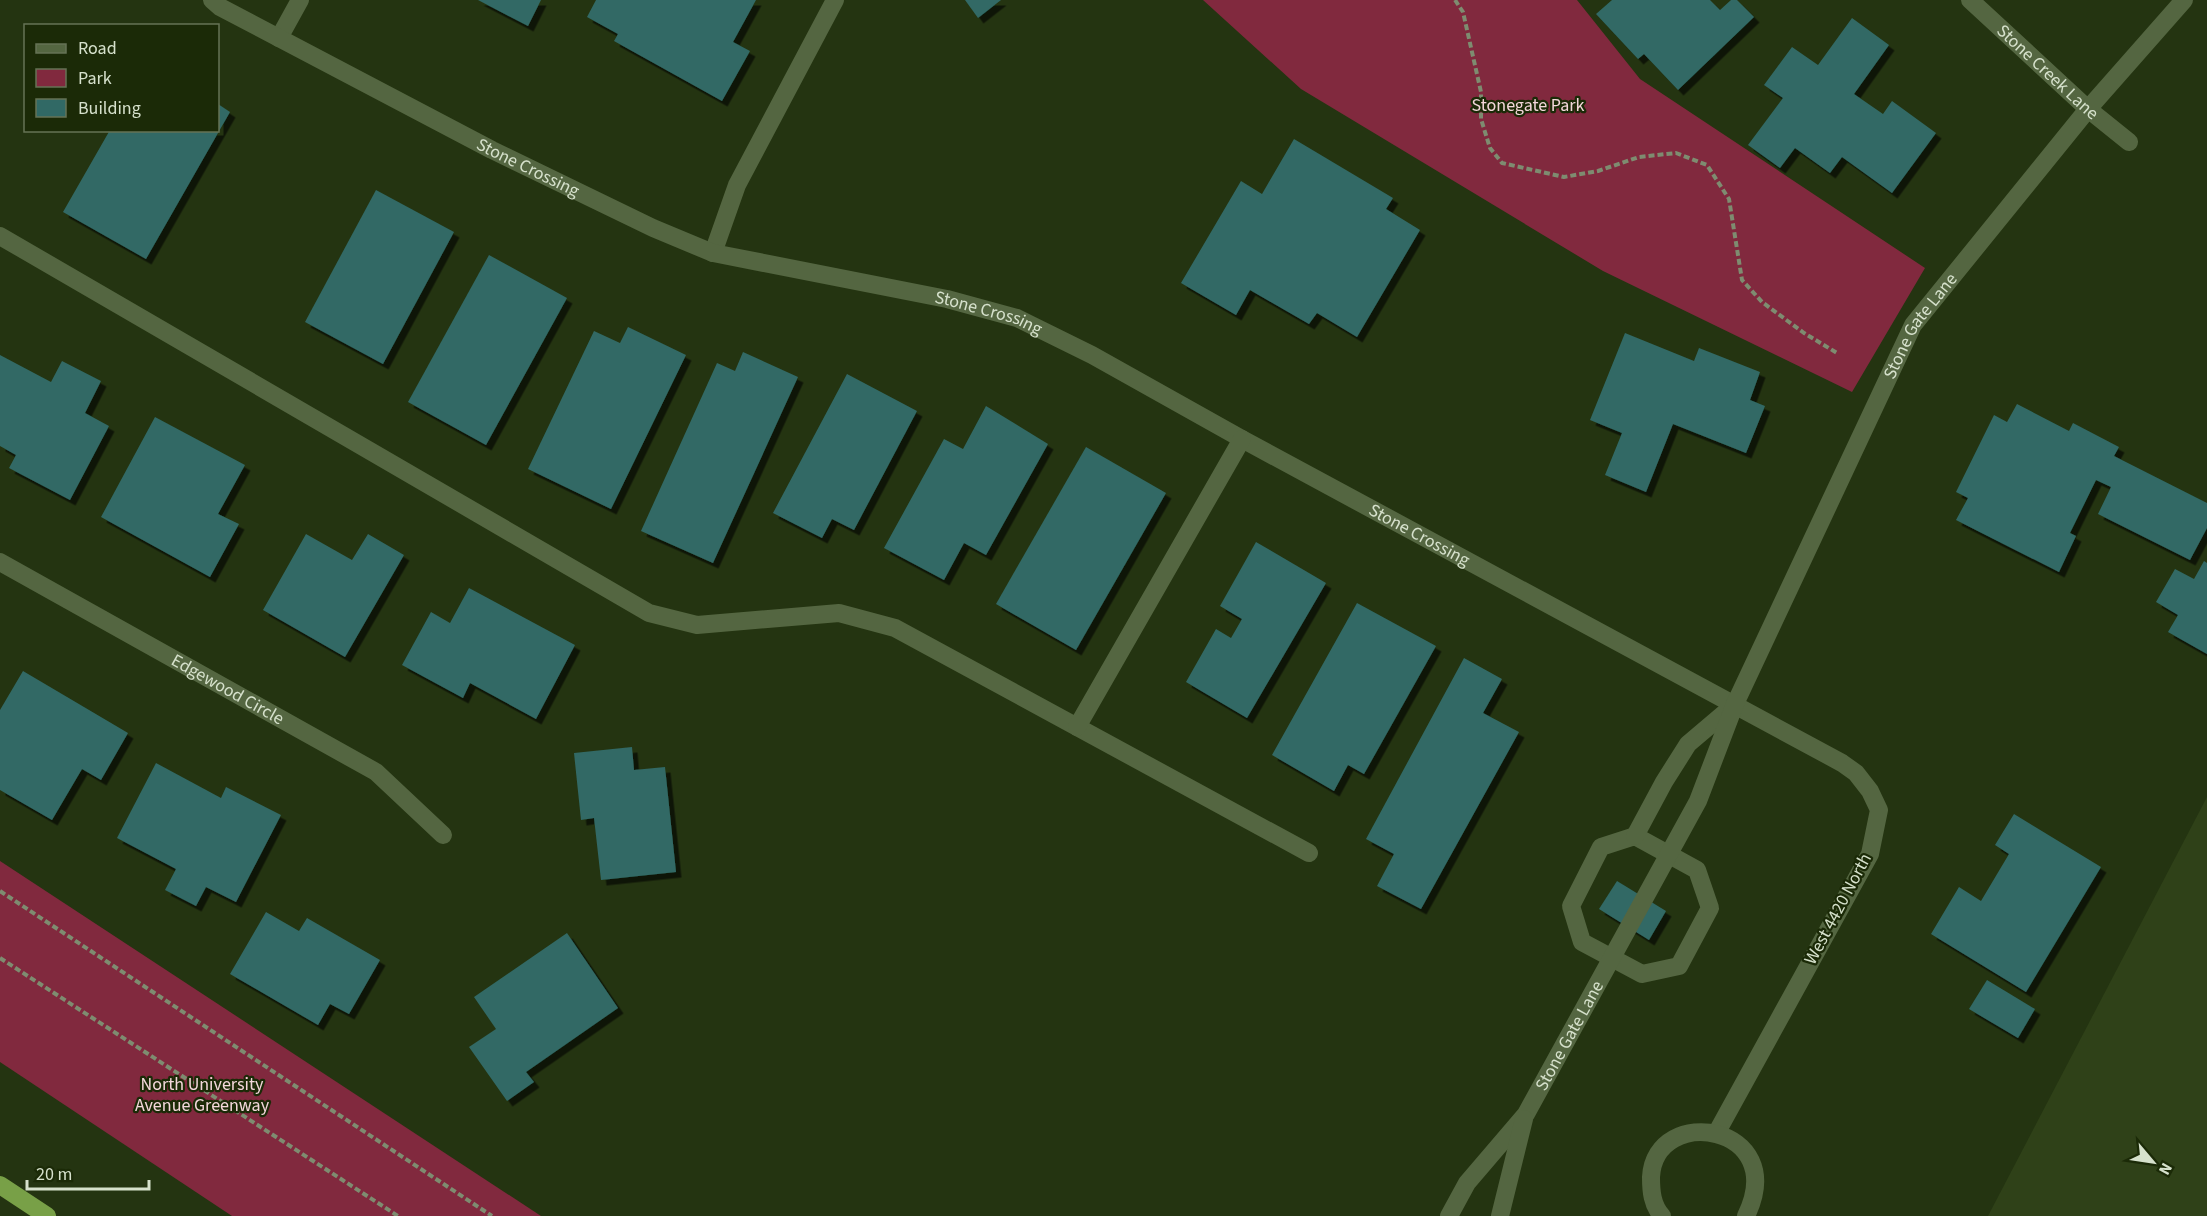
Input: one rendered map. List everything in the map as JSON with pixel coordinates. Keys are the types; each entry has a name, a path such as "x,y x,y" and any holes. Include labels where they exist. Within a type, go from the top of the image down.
{"highway":[{"path":"0,1185 47,1216"}],"street":[{"name":"Stone Crossing","path":"213,0 220,7 492,150 653,228 713,253 947,299 1017,318 1092,355 1242,439 1735,704"},
{"path":"279,38 300,0"},
{"path":"713,253 737,185 835,0"},
{"name":"Stone Creek Lane","path":"1970,0 2088,110 2129,142"},
{"name":"Stone Gate Lane","path":"1449,1216 1467,1183 1526,1114 1698,801 1735,704 1913,325 2088,110 2184,0"},
{"path":"0,236 648,613 697,625 839,612 895,628 1309,853"},
{"path":"1077,727 1242,439"},
{"name":"Edgewood Circle","path":"0,562 376,772 442,835"},
{"name":"Stone Gate Lane","path":"1635,836 1664,782 1688,744 1735,704"},
{"name":"West 4420 North","path":"1717,1132 1870,854 1879,810 1870,791 1856,773 1735,704"},
{"path":"1635,836 1668,854 1697,870 1710,908 1679,966 1642,974 1582,942 1571,906 1601,847 1635,836"},
{"name":"Stone Gate Lane","path":"1500,1216 1526,1114"},
{"path":"1662,1216 1651,1192 1652,1171 1661,1152 1677,1138 1696,1131 1717,1132 1736,1141 1749,1156 1756,1176 1755,1197 1746,1216"}],"path":[{"path":"1455,0 1463,12 1481,92 1481,119 1490,148 1502,163 1564,177 1598,171 1639,158 1676,153 1707,165 1729,200 1742,280 1762,302 1804,333 1837,352"},
{"path":"0,891 492,1216"},
{"path":"0,958 398,1216"}],"shaded area":[{"path":"2207,797 2207,1216 1988,1216"}],"green space":[{"name":"Stonegate Park","path":"1203,0 1577,0 1640,79 1925,268 1852,392 1603,271 1301,89"},
{"name":"North University Avenue Greenway","path":"0,861 541,1216 232,1216 0,1062"}],"building":[{"path":"478,0 541,0 528,26"},
{"path":"596,0 756,0 733,42 750,51 722,101 614,41 618,34 587,17"},
{"path":"965,0 1001,0 978,18"},
{"path":"1612,0 1710,0 1720,10 1731,0 1737,0 1754,17 1678,90 1644,54 1638,59 1596,14"},
{"path":"1852,18 1889,45 1854,94 1883,114 1892,101 1936,133 1892,193 1842,157 1830,173 1795,148 1780,168 1748,145 1783,98 1764,85 1792,47 1818,65"},
{"path":"219,105 230,112 219,131"},
{"path":"109,132 219,132 146,259 63,212"},
{"path":"1294,139 1393,198 1386,209 1420,230 1357,337 1317,313 1309,324 1250,290 1236,315 1181,283 1241,181 1262,194"},
{"path":"376,190 454,232 383,364 305,322"},
{"path":"489,255 567,298 486,445 408,402"},
{"path":"628,327 686,355 611,509 528,469 594,331 620,343"},
{"path":"1625,333 1694,361 1699,348 1760,372 1750,400 1765,406 1746,453 1673,424 1646,492 1605,475 1622,433 1590,420"},
{"path":"743,352 798,377 713,563 641,531 717,363 735,371"},
{"path":"0,355 51,382 62,361 101,381 85,413 109,426 70,500 9,468 16,455 0,446"},
{"path":"847,374 917,411 854,530 832,519 822,538 773,513"},
{"path":"2017,404 2069,431 2073,423 2119,447 2114,456 2207,503 2207,528 2190,560 2098,514 2111,487 2096,480 2070,533 2076,536 2059,572 1956,520 1968,498 1956,492 1994,415 2007,422"},
{"path":"986,406 1048,444 986,555 964,543 944,580 884,548 944,439 963,449"},
{"path":"155,417 245,465 218,514 239,524 210,577 101,517"},
{"path":"1086,447 1166,493 1076,650 996,604"},
{"path":"306,534 352,560 368,534 404,555 345,657 263,610"},
{"path":"1256,542 1326,583 1247,718 1186,682 1216,629 1231,638 1242,619 1220,606"},
{"path":"2204,561 2207,563 2207,654 2168,632 2178,615 2156,602 2175,569 2194,579"},
{"path":"469,588 575,645 536,719 470,683 463,698 402,665 431,612 450,623"},
{"path":"1357,603 1436,646 1364,774 1348,765 1334,791 1272,755"},
{"path":"1464,658 1502,679 1483,713 1519,732 1421,909 1377,886 1394,854 1366,839"},
{"path":"23,671 128,733 101,780 82,769 52,820 0,790 0,710"},
{"path":"632,747 634,770 665,767 676,872 601,880 594,818 581,820 574,753"},
{"path":"156,763 221,798 226,787 281,815 236,902 206,887 196,906 165,890 176,869 117,838"},
{"path":"2014,814 2101,867 2026,992 1931,934 1959,887 1981,901 2009,854 1995,845"},
{"path":"1617,881 1666,911 1649,940 1599,909"},
{"path":"266,912 299,931 307,918 380,960 349,1014 330,1004 318,1025 230,974"},
{"path":"567,933 618,1008 526,1072 534,1082 507,1101 469,1047 496,1029 474,997"},
{"path":"1987,980 2035,1009 2018,1038 1969,1009"}]}
